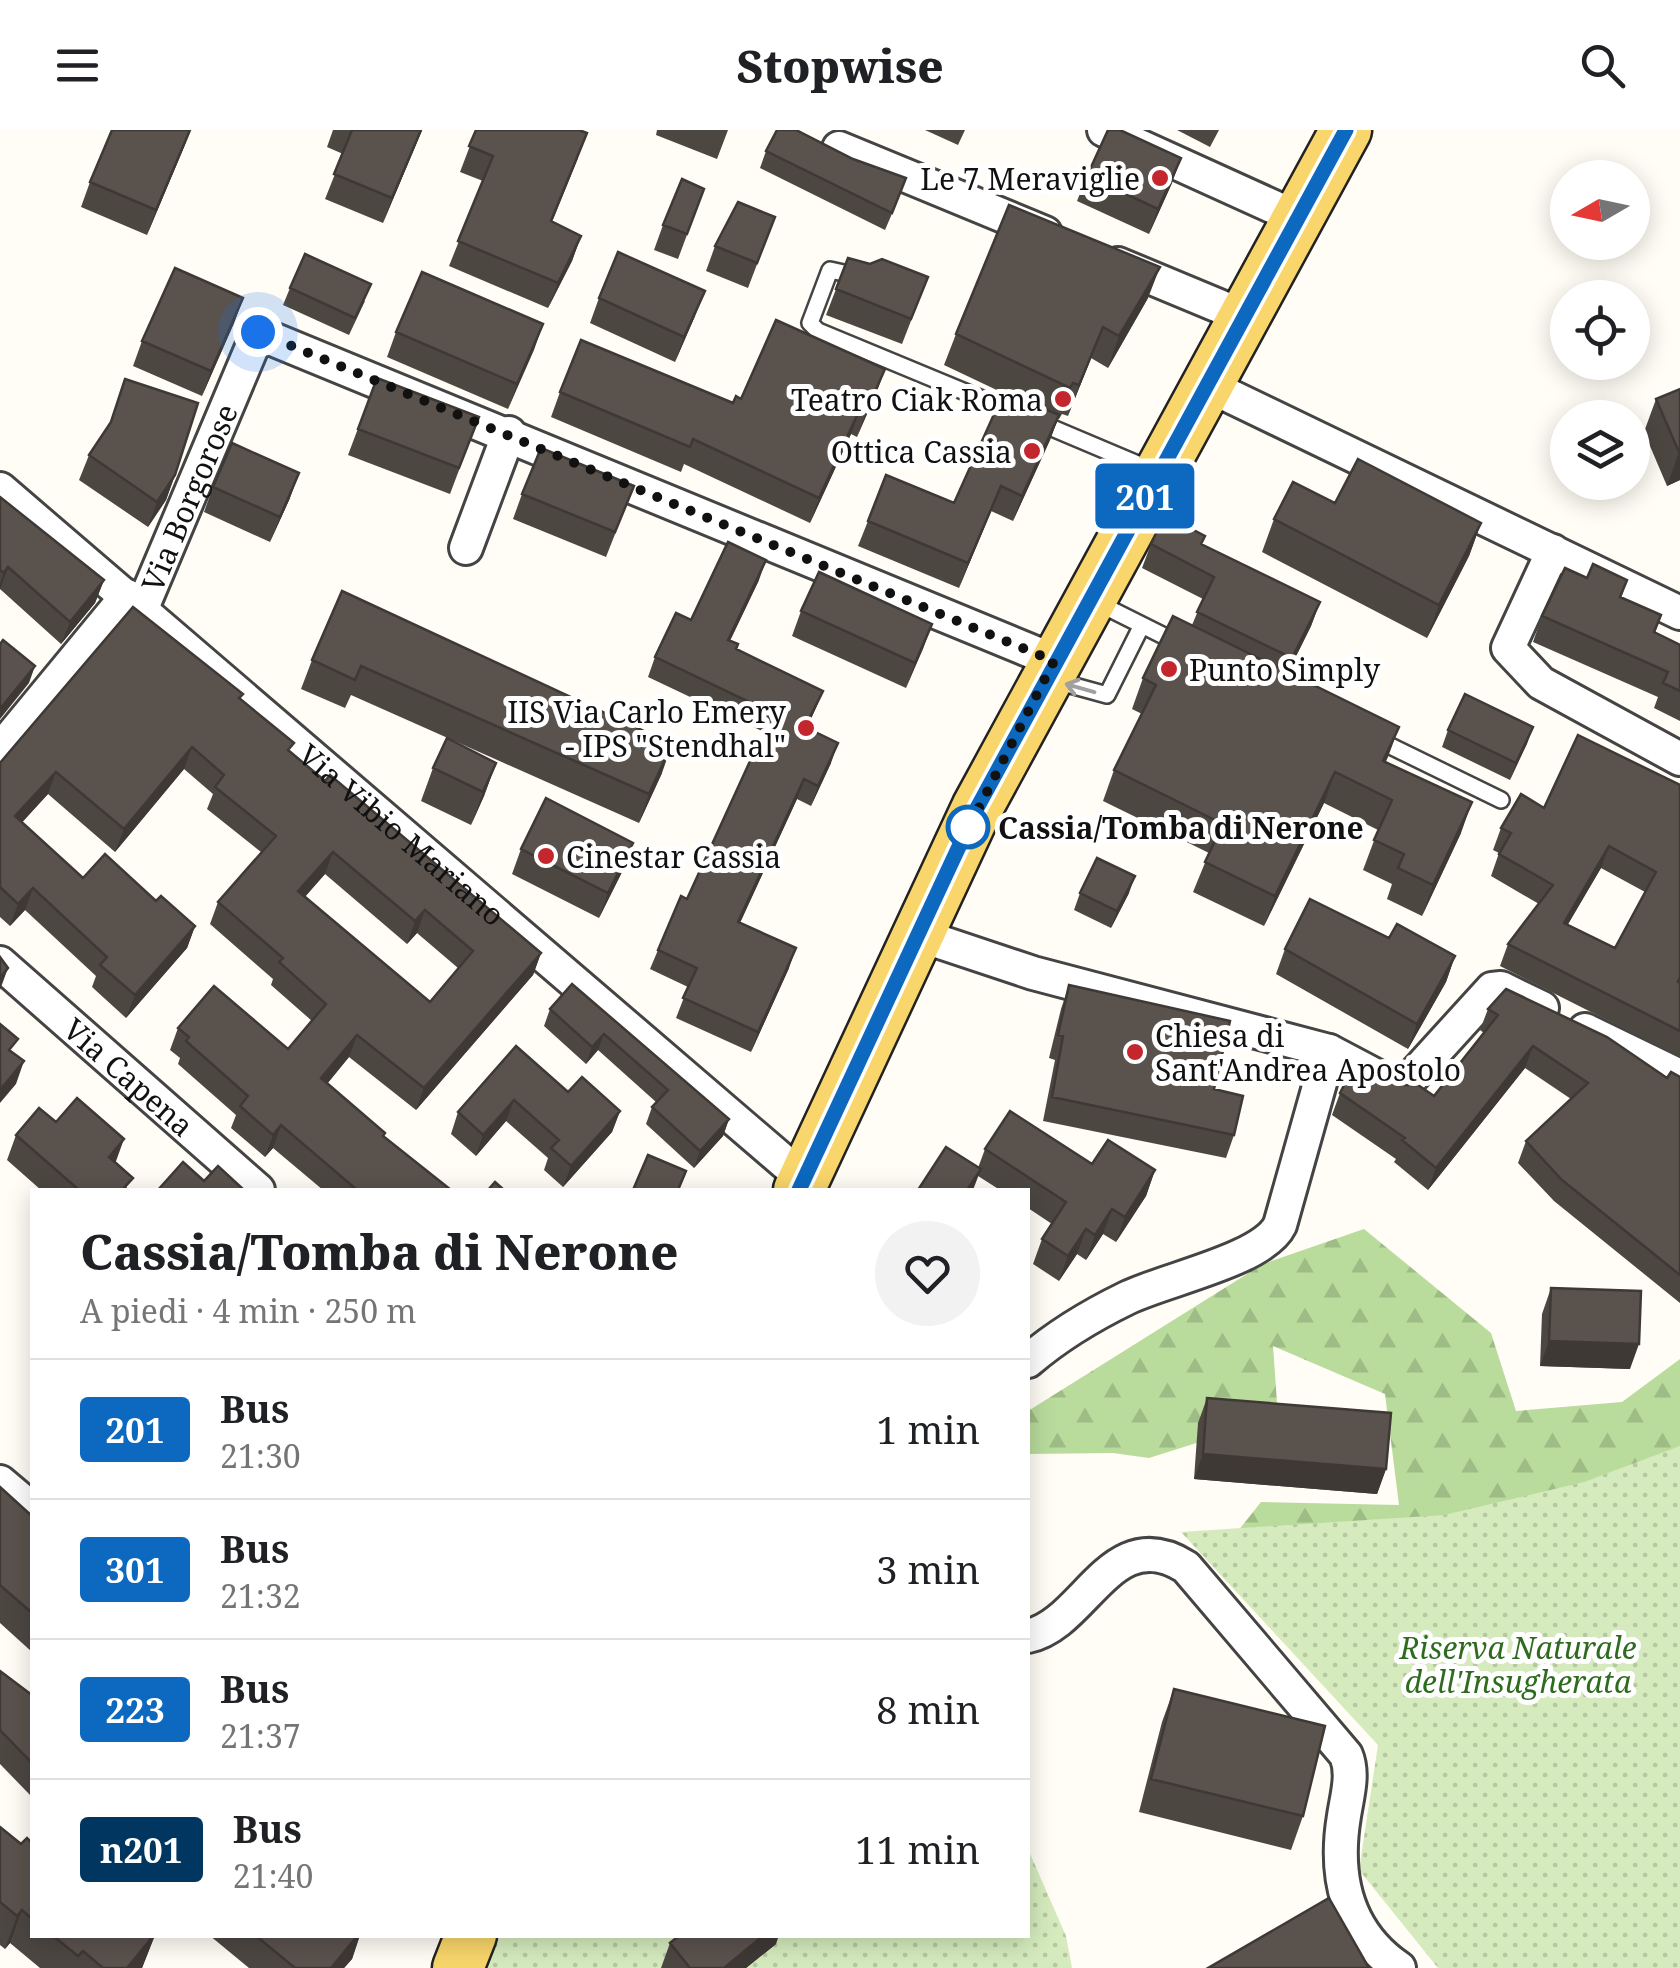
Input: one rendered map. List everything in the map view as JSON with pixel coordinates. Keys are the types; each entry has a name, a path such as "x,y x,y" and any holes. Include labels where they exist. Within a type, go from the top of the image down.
{"main road":[{"path":"801,1184 977,808 1346,130"},
{"path":"458,1968 470,1938"}],"street":[{"path":"1104,130 1298,218"},
{"path":"838,148 1242,316"},
{"name":"Via Borgorose","path":"0,750 134,602 258,332 509,433"},
{"path":"1205,384 1680,613"},
{"path":"466,548 509,433 1050,670"},
{"name":"Via Vibio Mariano","path":"0,488 801,1184"},
{"path":"1553,551 1508,648 1541,683 1680,759"},
{"path":"919,935 1033,973 1328,1051 1401,1089 1490,991 1498,988 1680,1076"},
{"name":"Via Capena","path":"0,962 256,1188"},
{"path":"1030,1360 1125,1299 1254,1252 1272,1238 1280,1225 1309,1108 1328,1051"},
{"path":"0,1482 30,1507"},
{"path":"1030,1635 1052,1627 1110,1570 1128,1560 1163,1557 1186,1567 1346,1754 1350,1770 1340,1843 1341,1881 1363,1934 1399,1968"}],"lane":[{"path":"863,278 830,270 811,312 810,323 818,331 1158,473"},
{"path":"1089,598 1196,652"},
{"path":"1050,670 1107,695 1142,626"},
{"path":"1357,730 1500,800"}],"green space":[{"path":"1364,1229 1491,1333 1516,1411 1622,1402 1680,1359 1680,1657 1234,1536 1261,1502 1399,1505 1385,1394 1273,1346 1278,1417 1149,1458 1113,1453 1030,1454 1030,1410 1263,1264"},
{"name":"Riserva Naturale dell'Insugherata","path":"1680,1446 1680,1968 1438,1968 1359,1870 1378,1745 1181,1532 1444,1515 1584,1482"},
{"path":"1030,1854 1066,1936 1072,1968 486,1968 499,1938 1030,1938"}],"building":[{"path":"112,130 190,130 156,210 90,182"},
{"path":"352,130 421,130 392,198 334,174"},
{"path":"476,130 587,133 551,221 581,236 558,283 458,241 493,156 469,146"},
{"path":"777,130 796,130 853,159 906,178 892,213 766,151"},
{"path":"1108,130 1120,130 1181,158 1158,209 1087,176"},
{"path":"682,179 704,189 687,234 663,225"},
{"path":"738,202 775,217 757,263 715,246"},
{"path":"1009,205 1160,267 1119,336 1103,327 1079,385 1073,383 1070,388 956,334"},
{"path":"618,252 705,291 684,337 599,298"},
{"path":"305,254 371,284 355,318 290,288"},
{"path":"848,258 870,264 882,259 928,277 911,319 836,289"},
{"path":"175,268 243,298 211,371 142,341"},
{"path":"422,272 543,324 517,384 396,332"},
{"path":"776,320 885,369 866,412 860,409 819,498 693,439 690,447 560,392 581,340 733,403 736,396 741,399"},
{"path":"377,378 479,417 459,468 358,429"},
{"path":"125,379 198,403 175,475 157,502 89,455 111,422"},
{"path":"1680,389 1680,452 1679,452 1656,399"},
{"path":"1004,392 1059,415 1022,496 1001,486 968,563 868,521 886,475 954,503"},
{"path":"232,443 299,473 280,517 213,487"},
{"path":"541,448 634,486 615,532 522,494"},
{"path":"1358,459 1481,523 1439,605 1274,519 1293,482 1335,503"},
{"path":"0,497 104,580 70,622 8,567 4,573 0,570"},
{"path":"1165,515 1205,536 1201,544 1320,602 1292,658 1197,612 1214,577 1151,544"},
{"path":"728,542 766,560 728,640 738,644 736,649 823,691 805,727 838,743 818,786 804,779 738,922 796,948 758,1032 683,998 697,968 658,950 681,896 687,899 772,713 655,657 676,613 691,620"},
{"path":"1593,564 1627,580 1620,597 1661,615 1654,632 1680,645 1680,691 1663,683 1668,672 1542,616 1565,568 1587,578"},
{"path":"819,572 932,624 915,663 801,611"},
{"path":"342,591 672,744 649,794 361,666 355,680 312,660"},
{"path":"133,607 243,694 239,698 294,743 288,750 325,781 330,775 541,953 424,1088 357,1035 321,1078 385,1133 383,1136 448,1188 355,1188 281,1125 273,1135 240,1106 248,1096 186,1041 189,1037 178,1028 214,986 288,1049 326,1004 279,962 283,958 218,902 276,836 215,787 224,775 192,747 124,829 56,772 15,816 83,878 105,854 156,901 161,896 195,926 135,995 100,965 107,957 33,888 18,904 0,887 0,763","holes":["333,852 415,921 425,910 473,951 430,1002 298,891"]},
{"path":"1173,616 1399,727 1383,761 1472,802 1433,885 1398,868 1404,854 1374,840 1392,800 1335,772 1275,896 1205,862 1223,824 1114,770 1156,685 1143,678"},
{"path":"3,640 35,666 0,709 0,644"},
{"path":"1465,694 1533,727 1516,763 1448,730"},
{"path":"1578,735 1680,785 1680,1031 1508,944 1553,885 1499,854 1511,833 1501,828 1521,794 1544,808","holes":["1609,846 1656,872 1615,948 1564,923"]},
{"path":"447,738 496,763 483,792 433,768"},
{"path":"546,798 633,843 608,893 521,849"},
{"path":"1097,858 1135,876 1117,911 1080,893"},
{"path":"1310,899 1389,938 1397,924 1455,956 1417,1024 1285,949"},
{"path":"0,957 8,968 0,978"},
{"path":"572,984 729,1119 700,1151 652,1107 668,1090 604,1034 592,1047 550,1009"},
{"path":"1069,985 1230,1021 1214,1089 1243,1096 1234,1135 1052,1097 1063,1036 1058,1035"},
{"path":"1506,989 1607,1037 1667,1078 1671,1072 1680,1077 1680,1275 1562,1180 1526,1141 1588,1083 1533,1046 1436,1168 1402,1140 1405,1138 1340,1093 1356,1062 1400,1085 1418,1085 1434,1096 1498,1015 1488,1009"},
{"path":"0,1024 18,1039 9,1050 24,1061 0,1090"},
{"path":"516,1046 568,1092 582,1077 620,1111 571,1166 551,1148 559,1140 514,1100 483,1135 458,1112"},
{"path":"77,1098 124,1139 109,1157 133,1178 124,1188 77,1188 16,1135 39,1108 56,1122"},
{"path":"1010,1111 1092,1164 1108,1140 1155,1170 1125,1217 1112,1209 1095,1235 1086,1229 1068,1256 1042,1239 1066,1202 985,1149"},
{"path":"946,1147 981,1169 968,1188 919,1188"},
{"path":"648,1155 686,1171 679,1188 634,1188"},
{"path":"183,1162 204,1181 218,1166 242,1188 160,1188"},
{"path":"1551,1288 1641,1291 1639,1344 1549,1341"},
{"path":"1207,1398 1391,1413 1386,1469 1203,1454"},
{"path":"0,1487 30,1514 30,1611 0,1585"},
{"path":"0,1671 30,1694 30,1761 0,1730"},
{"path":"1174,1689 1325,1726 1303,1816 1151,1779"},
{"path":"0,1827 21,1844 27,1838 30,1841 30,1917 22,1910 17,1916 0,1902"},
{"path":"1329,1898 1369,1968 1208,1968"},
{"path":"56,1938 152,1938 127,1968 103,1968 83,1951 78,1956"},
{"path":"259,1938 356,1938 331,1968 295,1968"},
{"path":"676,1938 760,1938 724,1968 690,1968 670,1943"}],"bus line":[{"name":"201","path":"800,1188 977,808 1221,353 1346,130"}],"place":[{"name":"Le 7 Meraviglie","path":"1160,178"},
{"name":"Teatro Ciak Roma","path":"1063,399"},
{"name":"Ottica Cassia","path":"1032,451"},
{"name":"Punto Simply","path":"1169,669"},
{"name":"IIS Via Carlo Emery - IPS \"Stendhal\"","path":"806,728"},
{"name":"Cassia/Tomba di Nerone","path":"968,827"},
{"name":"Cinestar Cassia","path":"546,856"},
{"name":"Chiesa di Sant'Andrea Apostolo","path":"1135,1052"}],"route":[{"path":"258,332 1054,661 965,835 968,827"}]}
